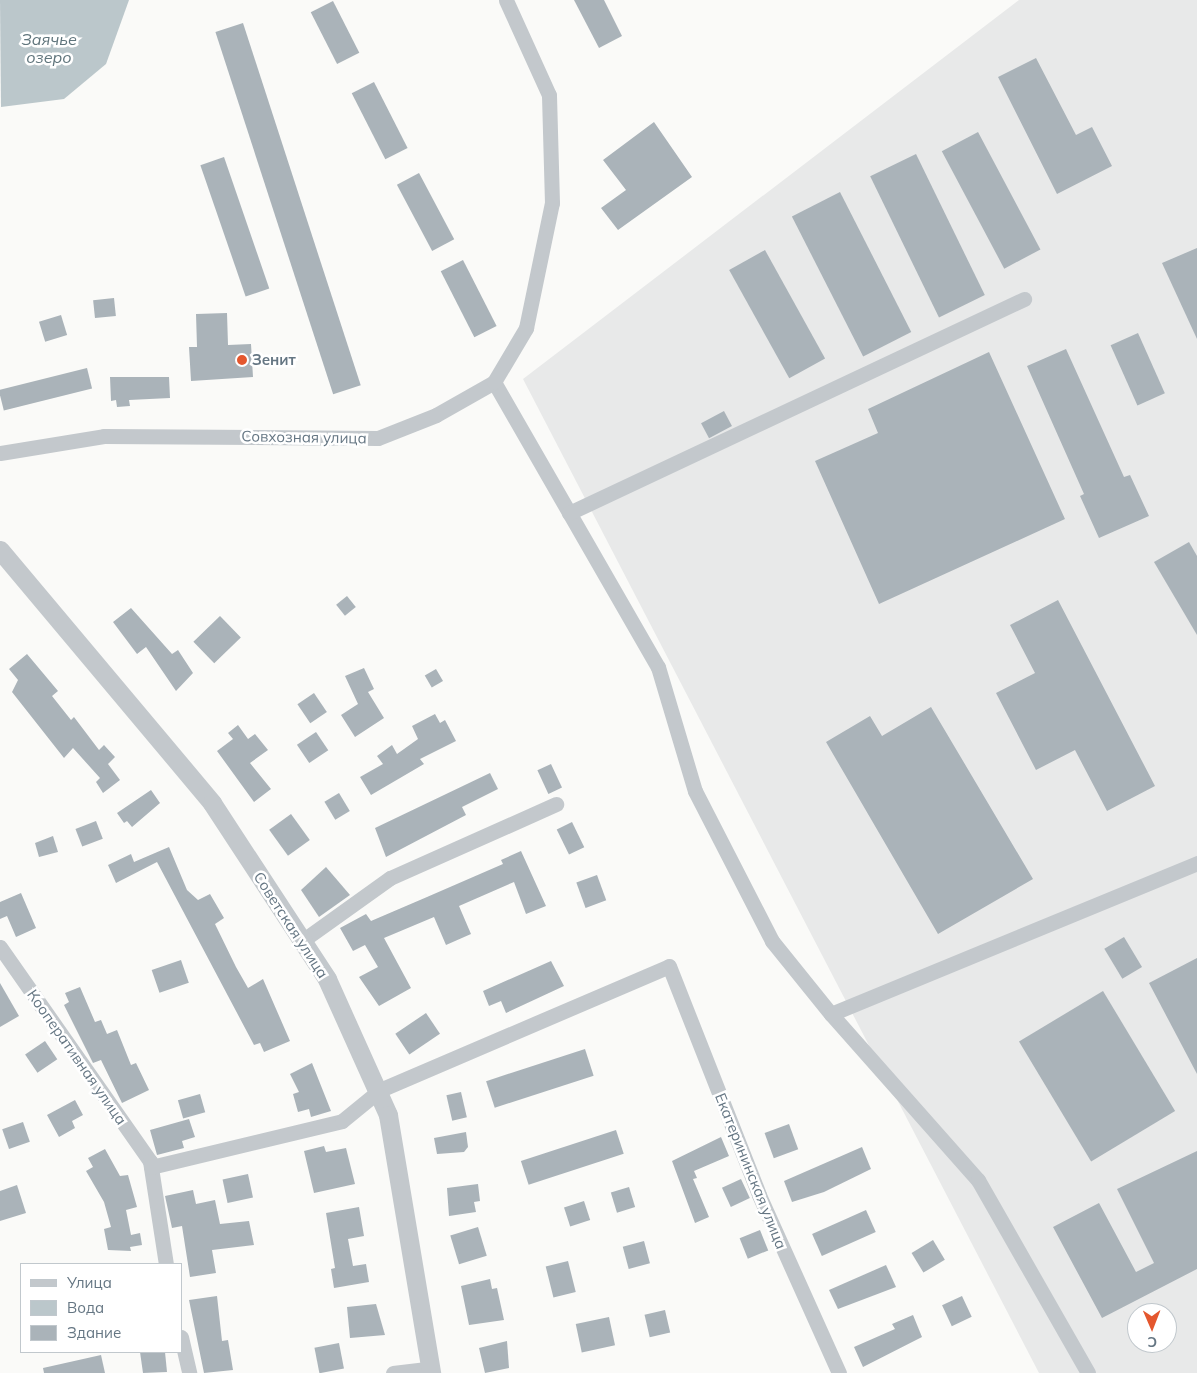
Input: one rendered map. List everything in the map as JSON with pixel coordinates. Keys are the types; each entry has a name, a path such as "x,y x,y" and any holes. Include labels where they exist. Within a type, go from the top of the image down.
{"street":[{"name":"Совхозная улица","path":"0,453 104,436 378,438 436,415 494,382 526,328 552,204 548,95 506,0"},
{"path":"569,513 1024,299"},
{"path":"494,382 658,667 695,791 772,941 831,1014 978,1180 1088,1373"},
{"name":"Советская улица","path":"0,550 212,803 327,979 380,1090 388,1115 431,1370"},
{"path":"302,941 390,878 556,804"},
{"path":"831,1014 1197,863"},
{"name":"Кооперативная улица","path":"0,947 151,1167 166,1263"},
{"name":"Екатерининская улица","path":"380,1090 670,966 759,1195 839,1373"},
{"path":"151,1167 342,1120 380,1090"},
{"path":"182,1342 189,1373"},
{"path":"393,1373 431,1370"}],"shaded area":[{"path":"1019,0 1197,0 1197,1373 1039,1373 523,379"}],"water":[{"name":"Заячье озеро","path":"0,0 129,0 106,64 64,99 1,107"}],"building":[{"path":"574,0 604,0 622,36 599,48"},
{"path":"333,1 359,53 337,64 311,12"},
{"path":"243,23 361,385 333,394 215,32"},
{"path":"1036,58 1076,135 1092,127 1112,166 1057,194 998,77"},
{"path":"374,82 408,148 385,159 352,93"},
{"path":"654,122 692,177 618,230 601,208 626,190 603,160"},
{"path":"978,132 1040,249 1004,269 942,151"},
{"path":"916,154 985,295 939,317 870,176"},
{"path":"224,157 269,288 246,297 200,165"},
{"path":"419,173 454,239 432,251 397,185"},
{"path":"840,192 911,332 863,356 792,217"},
{"path":"1197,248 1197,339 1162,263"},
{"path":"765,250 825,358 789,378 729,270"},
{"path":"463,260 497,326 474,337 441,271"},
{"path":"114,298 116,316 95,318 93,300"},
{"path":"227,313 228,345 251,344 253,377 191,381 189,347 197,347 196,314"},
{"path":"61,315 67,335 45,342 39,322"},
{"path":"1138,333 1165,393 1137,405 1111,345"},
{"path":"1066,349 1124,477 1130,475 1149,516 1099,538 1080,496 1084,494 1027,366"},
{"path":"989,352 1065,519 879,604 815,461 878,433 868,409"},
{"path":"87,368 92,388 4,410 0,390"},
{"path":"110,377 169,377 170,398 129,400 130,406 117,407 116,400 111,401"},
{"path":"724,411 732,426 709,438 701,423"},
{"path":"1189,542 1197,556 1197,635 1154,562"},
{"path":"347,596 356,607 345,616 336,605"},
{"path":"1058,600 1155,786 1107,811 1075,750 1036,770 996,693 1035,673 1010,625"},
{"path":"131,608 172,654 178,650 193,673 176,691 146,647 137,654 113,622"},
{"path":"220,616 241,638 214,663 193,642"},
{"path":"27,654 58,691 52,696 71,720 74,717 99,750 104,745 115,757 108,764 120,780 103,793 96,782 100,778 73,748 64,758 12,692 18,680 9,669"},
{"path":"364,668 374,689 368,692 384,718 355,737 341,715 358,704 345,676"},
{"path":"436,669 443,681 432,688 425,676"},
{"path":"314,693 327,712 310,723 297,704"},
{"path":"931,707 1033,879 938,934 826,742 870,716 882,736"},
{"path":"435,714 440,723 445,720 456,741 420,759 424,764 371,795 360,777 383,764 377,756 392,745 397,754 418,739 412,726"},
{"path":"238,725 248,739 255,734 268,750 250,763 271,789 254,802 217,751 233,739 228,733"},
{"path":"316,732 328,750 309,763 297,745"},
{"path":"551,764 562,788 548,794 537,770"},
{"path":"490,773 498,789 462,807 466,815 386,857 375,828"},
{"path":"151,790 160,803 132,827 127,821 124,823 117,813"},
{"path":"339,793 350,811 335,820 324,802"},
{"path":"291,814 310,840 288,856 269,830"},
{"path":"96,821 103,839 82,847 75,829"},
{"path":"572,822 584,847 569,855 557,829"},
{"path":"53,836 58,852 39,857 35,843"},
{"path":"169,847 187,890 198,900 210,894 224,918 215,924 236,967 248,988 263,979 290,1041 264,1052 260,1043 254,1045 157,862 116,883 108,865 131,854 134,862"},
{"path":"521,851 546,906 526,914 514,882 459,906 471,934 446,945 434,917 384,938 411,988 379,1006 359,977 378,967 365,945 353,951 340,928 366,914 371,921 503,864 501,860"},
{"path":"326,867 350,895 319,917 301,890"},
{"path":"597,875 606,900 586,908 576,883"},
{"path":"21,893 36,928 16,937 7,916 0,919 0,902"},
{"path":"1124,937 1142,967 1122,979 1104,949"},
{"path":"1197,958 1197,1074 1149,983"},
{"path":"181,960 189,983 160,993 152,970"},
{"path":"551,961 564,986 506,1013 501,1001 489,1006 483,991"},
{"path":"0,983 19,1016 0,1027"},
{"path":"80,987 95,1022 101,1020 107,1034 117,1030 131,1065 136,1063 149,1090 122,1103 101,1060 93,1063 64,1005 69,1002 65,993"},
{"path":"1103,991 1175,1111 1091,1161 1019,1041"},
{"path":"426,1013 440,1034 409,1054 395,1034"},
{"path":"45,1041 57,1059 37,1073 25,1054"},
{"path":"585,1049 594,1076 495,1108 486,1081"},
{"path":"312,1063 331,1111 311,1117 309,1109 298,1112 293,1094 299,1092 290,1074"},
{"path":"461,1092 467,1117 452,1121 446,1095"},
{"path":"200,1094 205,1112 183,1119 178,1100"},
{"path":"75,1100 83,1115 72,1121 75,1128 59,1137 47,1115"},
{"path":"189,1119 195,1137 182,1141 184,1148 157,1155 150,1130"},
{"path":"23,1122 30,1142 9,1149 2,1129"},
{"path":"789,1124 798,1149 774,1158 765,1133"},
{"path":"616,1130 624,1154 529,1185 521,1161"},
{"path":"466,1132 468,1147 464,1152 437,1154 434,1138"},
{"path":"721,1137 729,1156 694,1171 697,1178 693,1179 709,1217 695,1223 672,1161"},
{"path":"324,1146 326,1152 346,1148 355,1184 314,1193 304,1151"},
{"path":"862,1147 871,1169 824,1192 792,1202 784,1181"},
{"path":"105,1149 120,1176 128,1175 137,1207 126,1210 131,1235 140,1233 142,1245 130,1247 131,1251 108,1250 104,1229 111,1227 104,1202 86,1171 93,1167 88,1158"},
{"path":"1197,1151 1197,1269 1131,1303 1127,1303 1127,1305 1102,1318 1053,1227 1099,1203 1136,1272 1154,1263 1117,1189"},
{"path":"248,1174 253,1197 228,1203 223,1179"},
{"path":"741,1179 750,1198 731,1207 722,1188"},
{"path":"478,1184 480,1201 474,1202 476,1212 449,1216 447,1188"},
{"path":"17,1185 26,1213 0,1221 0,1191"},
{"path":"629,1187 635,1207 617,1213 611,1193"},
{"path":"193,1190 196,1204 215,1200 220,1224 249,1221 254,1245 212,1250 216,1273 190,1277 182,1226 172,1228 165,1196"},
{"path":"584,1201 590,1220 570,1227 564,1207"},
{"path":"359,1207 364,1236 348,1239 353,1266 366,1264 369,1282 334,1288 331,1269 335,1268 326,1213"},
{"path":"866,1210 876,1232 822,1256 812,1234"},
{"path":"478,1227 487,1256 459,1264 450,1235"},
{"path":"760,1230 768,1250 748,1259 740,1238"},
{"path":"933,1240 945,1260 923,1273 912,1253"},
{"path":"644,1241 650,1263 629,1269 623,1247"},
{"path":"568,1261 576,1292 553,1298 546,1267"},
{"path":"886,1265 896,1287 838,1309 829,1290"},
{"path":"490,1279 492,1289 497,1288 504,1320 469,1325 461,1286"},
{"path":"217,1296 222,1341 228,1340 233,1370 204,1373 189,1300"},
{"path":"962,1296 972,1317 952,1326 942,1305"},
{"path":"376,1304 385,1335 350,1338 347,1307"},
{"path":"665,1310 670,1332 650,1337 645,1315"},
{"path":"913,1315 922,1337 863,1367 854,1347 895,1329 892,1324"},
{"path":"609,1317 615,1345 582,1352 576,1324"},
{"path":"507,1341 509,1368 485,1373 479,1348"},
{"path":"339,1343 344,1369 319,1373 314,1348"},
{"path":"140,1353 165,1353 167,1372 143,1373"},
{"path":"101,1355 105,1373 44,1373 43,1368"}],"place":[{"name":"Зенит","path":"242,360"}]}
